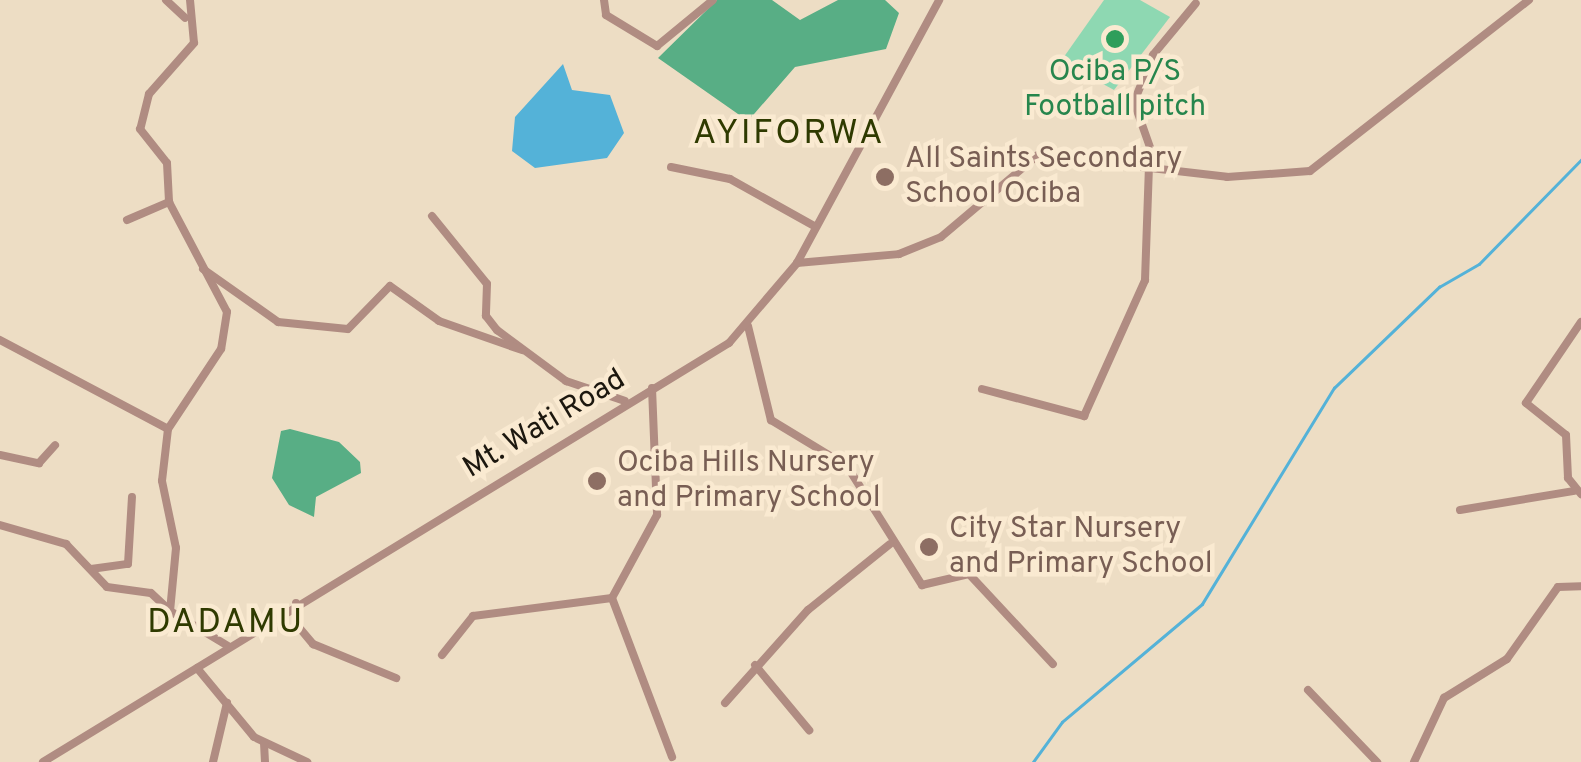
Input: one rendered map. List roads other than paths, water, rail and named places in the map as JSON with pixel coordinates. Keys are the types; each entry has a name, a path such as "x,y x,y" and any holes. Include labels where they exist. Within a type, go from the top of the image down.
{"street":[{"path":"166,0 185,18 194,43 149,94 140,122 144,143 170,171 169,202 194,261 227,312 227,329 168,429 162,481 177,554 170,610"},
{"path":"185,18 190,0"},
{"path":"604,0 603,12 657,46 713,0"},
{"name":"Mt. Wati Road","path":"43,762 748,326 796,263 939,0"},
{"path":"796,263 899,254 941,238 1038,155 1250,178 1310,171 1530,0"},
{"path":"982,389 1084,416 1145,280 1153,166 1134,102 1153,55 1196,2"},
{"path":"670,168 730,179 816,226"},
{"path":"128,220 169,202"},
{"path":"432,216 486,284 488,322 583,390 625,400"},
{"path":"194,261 278,322 348,329 390,286 439,321 522,350"},
{"path":"1460,510 1577,492 1566,435 1526,403 1581,322"},
{"path":"748,326 771,420 847,466 890,544 922,586 959,571 974,577 1053,664"},
{"path":"0,340 168,429"},
{"path":"652,388 657,516 612,598 672,757"},
{"path":"0,455 39,463 55,445"},
{"path":"92,569 128,564 132,498"},
{"path":"0,525 66,544 107,586 150,593 228,646"},
{"path":"725,703 755,665 890,544"},
{"path":"1414,762 1444,698 1507,659 1558,588 1581,586"},
{"path":"442,655 473,616 612,598"},
{"path":"296,603 297,625 313,644 396,678"},
{"path":"755,665 809,730"},
{"path":"197,668 228,700 237,722 264,744 307,762"},
{"path":"1308,690 1377,762"},
{"path":"213,762 228,700"},
{"path":"264,744 266,762"}],"water":[{"path":"563,64 572,90 610,95 624,133 607,158 535,168 512,151 515,117"}],"waterway":[{"path":"1033,762 1062,722 1202,604 1334,388 1439,287 1479,264 1581,160"}],"place":[{"name":"Ociba P/S Football pitch","path":"1115,39"},
{"name":"All Saints Secondary School Ociba","path":"885,177"},
{"name":"Ociba Hills Nursery and Primary School","path":"597,481"},
{"name":"City Star Nursery and Primary School","path":"929,547"}],"district":[{"name":"AYIFORWA","path":"789,134"},
{"name":"DADAMU","path":"226,623"}]}
